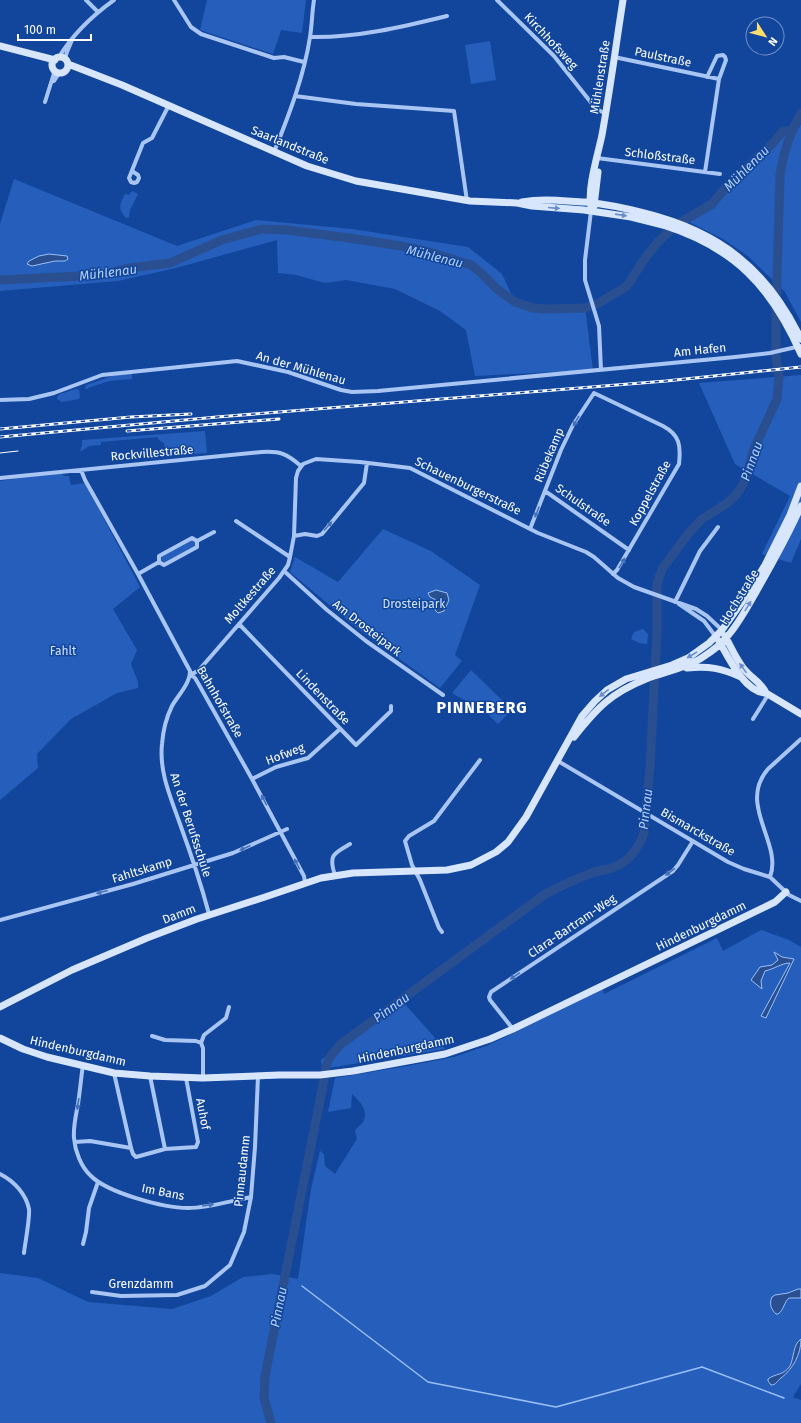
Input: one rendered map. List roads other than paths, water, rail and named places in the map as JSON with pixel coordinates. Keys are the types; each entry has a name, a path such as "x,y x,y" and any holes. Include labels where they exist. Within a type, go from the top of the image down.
{"main road":[{"name":"Mühlenstraße","path":"592,211 591,185 605,113 623,0"},
{"name":"Saarlandstraße","path":"0,46 39,56 60,65 89,73 122,85 307,166 356,181 467,200 517,203 664,221"},
{"name":"Saarlandstraße","path":"517,203 542,200 592,203 632,210 664,221"},
{"path":"664,221 694,229 711,238 755,271 772,291 801,339"},
{"path":"664,221 710,244 750,274 760,285 787,324 801,354"},
{"path":"768,566 790,516 801,486"},
{"path":"563,752 582,716 601,695 621,682 664,670 691,656 716,637 768,566 801,506"},
{"name":"Hochstraße","path":"681,669 701,658 726,638 750,604 768,566"},
{"path":"722,630 742,667 764,688 767,694"},
{"path":"716,637 729,660 742,678 760,693 767,694 801,714"},
{"path":"664,670 702,666 716,667 742,678"},
{"path":"563,752 598,708 618,692 646,676"},
{"path":"618,692 621,682"},
{"path":"582,716 584,725"},
{"name":"Damm","path":"0,1007 96,958 209,914 265,898 305,883 335,875 447,870 465,867 480,861 496,852 508,842 516,832 563,752"},
{"name":"Hindenburgdamm","path":"0,1038 23,1049 47,1057 114,1072 186,1078 330,1074 437,1056 490,1039 513,1029 775,902 786,892"}],"street":[{"path":"86,0 98,12"},
{"path":"45,102 73,38 98,12 114,0"},
{"path":"174,0 191,27 201,34 274,58 284,57 304,62"},
{"path":"274,152 295,96 304,62 310,37 314,0"},
{"name":"Kirchhofsweg","path":"497,0 554,56 593,105 605,113"},
{"path":"310,37 334,37 381,31 447,16"},
{"path":"705,172 719,79 726,60 725,57 720,54 717,56 707,77"},
{"name":"Paulstraße","path":"614,57 719,79"},
{"path":"295,96 356,104 454,111 467,200"},
{"path":"132,171 143,143 152,138 168,104"},
{"name":"Schloßstraße","path":"597,158 720,174"},
{"name":"Mühlenstraße","path":"592,211 584,271 590,301 599,326 601,370"},
{"name":"Am Hafen","path":"601,370 770,352 801,346"},
{"name":"An der Mühlenau","path":"0,400 29,399 102,375 237,361 288,372 341,390 352,392 378,391 601,370"},
{"name":"Rübekamp","path":"530,529 561,450 579,414 594,393"},
{"name":"Koppelstraße","path":"594,393 671,430 678,440 680,447 678,464 614,574"},
{"name":"Rockvillestraße","path":"0,478 275,452 290,457 301,466"},
{"name":"Schauenburgerstraße","path":"301,466 308,461 316,459 410,468 530,529 586,552 626,583 675,602"},
{"path":"294,536 305,534 317,536 322,534 364,482 367,463"},
{"name":"Moltkestraße","path":"190,674 199,670 288,565 294,536 296,478 301,466"},
{"name":"Bahnhofstraße","path":"81,470 85,480 186,663 190,674 199,685 281,832 304,876 305,883"},
{"name":"Schulstraße","path":"545,491 629,550"},
{"path":"236,521 290,557"},
{"path":"675,602 700,551 718,527"},
{"path":"197,541 214,532"},
{"path":"159,562 159,556 192,538 197,541"},
{"path":"159,562 164,565 197,547 197,541"},
{"path":"138,574 159,562"},
{"name":"Am Drosteipark","path":"284,571 327,610 366,641 443,695"},
{"path":"675,602 684,604 702,612 722,630"},
{"path":"675,602 704,621 716,637"},
{"name":"Lindenstraße","path":"239,624 356,745 391,711 391,706"},
{"name":"An der Berufsschule","path":"190,674 167,717 163,731 162,759 168,791 209,914"},
{"path":"753,719 767,694"},
{"name":"Hofweg","path":"252,779 276,767 308,758 340,729"},
{"path":"801,739 764,774 759,783 758,794 758,811 772,861 770,877 786,892 801,901"},
{"path":"442,932 438,928 416,871 412,865 405,844 406,838 434,820 480,760"},
{"name":"Bismarckstraße","path":"558,761 736,866 770,877"},
{"name":"Fahltskamp","path":"0,920 133,884 237,852 287,829"},
{"name":"Clara-Bartram-Weg","path":"513,1029 490,1000 491,992 673,871 693,841"},
{"path":"335,875 332,862 333,858 339,850 350,844"},
{"path":"203,1078 203,1048 201,1043 204,1036 226,1018 229,1007"},
{"path":"152,1036 165,1040 196,1041 201,1043"},
{"name":"Im Bans","path":"83,1065 74,1126 75,1142 77,1151 86,1170 98,1182 128,1195 156,1203 182,1208 206,1206 251,1197"},
{"path":"114,1072 131,1148"},
{"path":"150,1076 165,1149"},
{"name":"Pinnaudamm","path":"230,1265 244,1232 251,1197 256,1147 258,1076"},
{"name":"Auhof","path":"75,1142 90,1141 131,1148 133,1154 136,1156 165,1149 196,1146 198,1142 186,1078"},
{"path":"0,1174 9,1179 18,1187 25,1198 29,1210 24,1253"},
{"path":"83,1244 90,1208 98,1182"},
{"name":"Grenzdamm","path":"92,1292 121,1296 177,1295 204,1286 230,1265"}],"waterway":[{"name":"Pinnau","path":"271,1423 264,1398 265,1376 328,1060 341,1044 544,895 580,878 619,865 629,858 642,838 644,833 650,767 657,632 657,584 662,569 688,534 702,519 726,504 736,495 742,486 747,475 753,451 777,399 779,377 776,357 776,310 780,175 783,158 788,143 801,113"},
{"name":"Mühlenau","path":"0,280 101,275 129,268 170,263 222,240 262,229 287,230 401,246 433,253 471,265 497,289 515,302 533,308 585,308 599,303 627,286 645,258 658,242 676,225 712,204 728,185 774,142 783,131 791,131"},
{"path":"302,1286 428,1382 556,1407 702,1367 784,1398"}],"tram line":[{"path":"0,453 18,451"}],"railway":[{"path":"0,437 217,417 666,381 801,367"},
{"path":"0,429 131,417 191,414"},
{"path":"127,431 279,419"}],"district":[{"name":"PINNEBERG","path":"482,707"}],"park label":[{"name":"Drosteipark","path":"414,604"},
{"name":"Fahlt","path":"63,651"}]}
